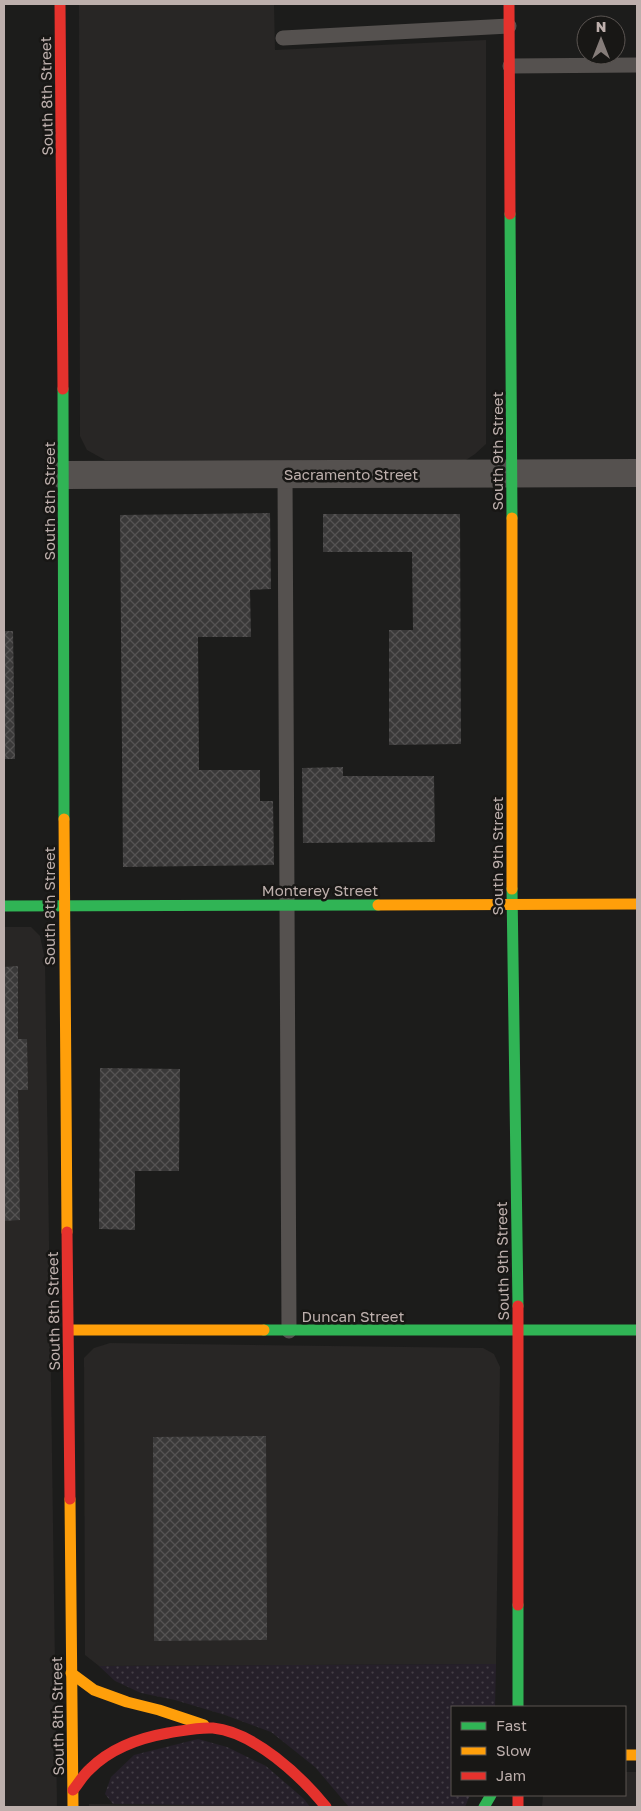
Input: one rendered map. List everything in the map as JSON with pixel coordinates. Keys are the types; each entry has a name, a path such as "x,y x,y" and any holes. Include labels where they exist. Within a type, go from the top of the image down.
{"main road":[{"name":"South 8th Street","path":"60,4 64,475 64,906 73,1807"},
{"name":"South 9th Street","path":"509,4 512,905 518,1331 518,1706"},
{"name":"Monterey Street","path":"4,906 637,904"},
{"name":"Duncan Street","path":"69,1330 637,1330"},
{"path":"72,1673 94,1690 182,1717 253,1743 285,1764 314,1790 326,1807"},
{"path":"73,1790 92,1767 126,1744 155,1734 216,1729"},
{"path":"484,1807 490,1796"}],"street":[{"name":"Sacramento Street","path":"64,475 637,473"}],"lane":[{"path":"283,38 509,26"},
{"path":"510,66 637,65"},
{"path":"285,474 289,1331"}],"shaded area":[{"path":"79,4 274,4 275,50 486,40 486,444 475,454 466,460 105,460 87,450 80,436"},
{"path":"4,927 31,927 40,936 45,960 57,1807 4,1807"},
{"path":"110,1343 483,1348 494,1354 500,1367 496,1664 99,1666 85,1655 84,1358 94,1348"},
{"path":"496,1664 495,1706 451,1706 451,1796 470,1796 465,1807 349,1807 315,1767 271,1732 225,1715 175,1700 141,1693 115,1681 99,1666"},
{"path":"198,1739 227,1747 266,1766 304,1799 310,1807 113,1804 105,1794 111,1777 134,1755"},
{"path":"626,1772 637,1772 637,1807 542,1807 543,1796 626,1796"},
{"path":"89,1804 268,1806 269,1807 89,1807"}],"building":[{"path":"270,513 271,589 250,590 251,637 198,637 199,770 260,770 260,801 273,801 274,865 123,867 120,515"},
{"path":"323,514 460,514 461,744 389,745 389,630 413,630 412,552 323,552"},
{"path":"4,631 13,631 15,759 4,759"},
{"path":"343,767 343,776 434,776 435,842 303,843 302,768"},
{"path":"18,966 18,1039 27,1039 28,1090 18,1090 20,1220 4,1221 4,967"},
{"path":"100,1068 180,1069 179,1171 135,1171 135,1230 99,1229"},
{"path":"266,1436 267,1640 154,1641 153,1437"}],"traffic: fast":[{"path":"510,214 512,518"},
{"path":"63,389 64,819"},
{"path":"512,889 518,1306"},
{"path":"4,906 378,905"},
{"path":"264,1330 637,1330"},
{"path":"518,1605 518,1706"},
{"path":"484,1807 490,1796"}],"traffic: slow":[{"path":"512,518 512,889"},
{"path":"64,819 67,1232"},
{"path":"378,905 637,904"},
{"path":"69,1330 264,1330"},
{"path":"70,1499 73,1807"},
{"path":"71,1673 94,1690 204,1725"},
{"path":"626,1755 637,1755"}],"traffic: jam":[{"path":"60,4 63,389"},
{"path":"509,4 510,214"},
{"path":"67,1232 70,1499"},
{"path":"518,1306 518,1605"},
{"path":"73,1790 85,1774 98,1762 126,1745 168,1733 213,1728 229,1731 276,1757 304,1782 326,1807"},
{"path":"518,1796 518,1807"}]}
